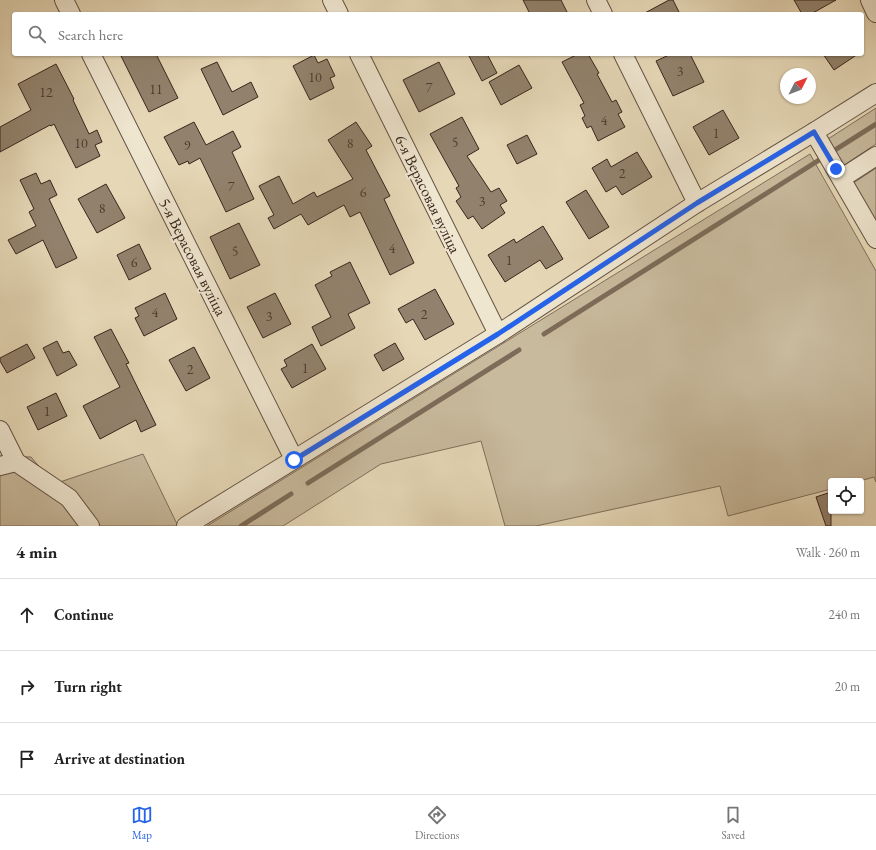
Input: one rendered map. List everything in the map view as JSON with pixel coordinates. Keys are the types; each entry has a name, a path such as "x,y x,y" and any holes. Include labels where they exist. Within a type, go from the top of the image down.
{"street":[{"path":"64,0 70,12"},
{"path":"332,0 338,12"},
{"path":"596,0 602,12"},
{"path":"870,0 876,12"},
{"name":"5-я Верасовая вуліца","path":"92,56 294,460"},
{"name":"6-я Верасовая вуліца","path":"360,56 498,334"},
{"path":"624,56 697,203"},
{"path":"186,526 498,334 697,203 818,138 876,93"},
{"path":"818,138 876,239"},
{"path":"839,174 876,156"},
{"path":"0,430 8,464 69,498 90,526"}],"shaded area":[{"path":"876,108 876,144 843,166 828,139"},
{"path":"810,154 876,271 876,482 874,477 864,480 864,478 828,478 828,490 728,516 720,486 536,526 505,526 481,441 381,464 283,526 207,526"},
{"path":"876,168 876,225 852,184"},
{"path":"143,454 178,526 0,526 0,456 31,457 54,484"}],"building":[{"path":"523,0 561,0 567,12 529,12"},
{"path":"669,0 673,0 679,12 647,12"},
{"path":"794,0 836,0 815,12 801,12"},
{"path":"121,56 157,56 178,98 149,112"},
{"path":"312,56 314,56 318,63 327,59 335,76 330,78 334,88 310,100 293,66"},
{"path":"469,56 488,56 497,73 482,81"},
{"path":"574,56 589,56 599,73 597,74 612,102 616,100 622,112 618,114 625,127 598,141 591,126 587,128 582,118 585,116 580,105 584,103 562,62"},
{"path":"667,56 691,56 704,82 673,96 656,61"},
{"path":"824,56 855,56 834,70"},
{"path":"217,62 232,92 251,82 258,97 223,115 201,69"},
{"path":"439,62 455,94 419,112 403,80"},
{"path":"56,64 74,99 73,100 89,134 97,130 102,142 95,145 100,156 76,168 54,124 0,152 0,127 31,110 18,84"},
{"path":"519,65 532,88 501,105 489,82"},
{"path":"723,110 739,138 709,155 693,127"},
{"path":"462,117 479,149 467,156 491,192 499,188 507,201 500,205 505,213 482,229 473,216 468,219 456,201 461,197 456,188 459,186 430,134"},
{"path":"194,122 206,145 233,131 241,147 232,152 254,199 226,212 200,158 189,164 188,161 179,165 164,137"},
{"path":"356,122 372,146 366,150 390,196 384,199 414,263 390,275 360,212 350,217 344,205 308,225 301,214 274,229 268,218 274,215 259,186 279,176 293,204 314,192 317,197 353,179 328,140"},
{"path":"527,135 537,154 517,164 507,145"},
{"path":"637,152 652,177 622,195 616,186 606,192 592,168 607,159 611,167"},
{"path":"36,173 41,184 50,180 57,195 49,199 77,258 56,268 43,240 16,254 8,240 36,226 29,212 34,209 20,180"},
{"path":"106,184 125,218 97,233 78,199"},
{"path":"586,190 609,227 589,239 566,202"},
{"path":"239,223 260,265 230,279 210,237"},
{"path":"543,226 563,259 546,269 540,260 505,282 488,255 514,239 516,243"},
{"path":"139,244 151,269 129,280 117,255"},
{"path":"350,262 370,303 348,314 355,328 321,346 312,327 331,317 315,285 332,276 330,272"},
{"path":"435,289 454,324 425,340 413,319 406,323 398,309"},
{"path":"165,293 177,319 144,336 135,318 139,316 135,308"},
{"path":"275,293 291,324 263,338 247,307"},
{"path":"111,329 129,363 126,364 156,425 141,432 136,420 100,439 83,406 120,387 94,337"},
{"path":"57,341 63,353 69,351 77,365 57,376 43,348"},
{"path":"395,343 404,359 383,371 374,355"},
{"path":"27,344 35,358 7,373 0,361 0,358"},
{"path":"312,344 326,369 292,388 281,369 287,366 284,360"},
{"path":"194,347 210,378 186,391 169,360"},
{"path":"56,393 67,416 38,430 27,407"},
{"path":"828,493 828,514 831,514 831,526 826,526 816,497"}],"waterway":[{"path":"544,334 876,124"},
{"path":"308,483 519,350"},
{"path":"241,526 291,494"}],"route":[{"path":"294,460 498,334 697,203 814,132 836,169"}]}
